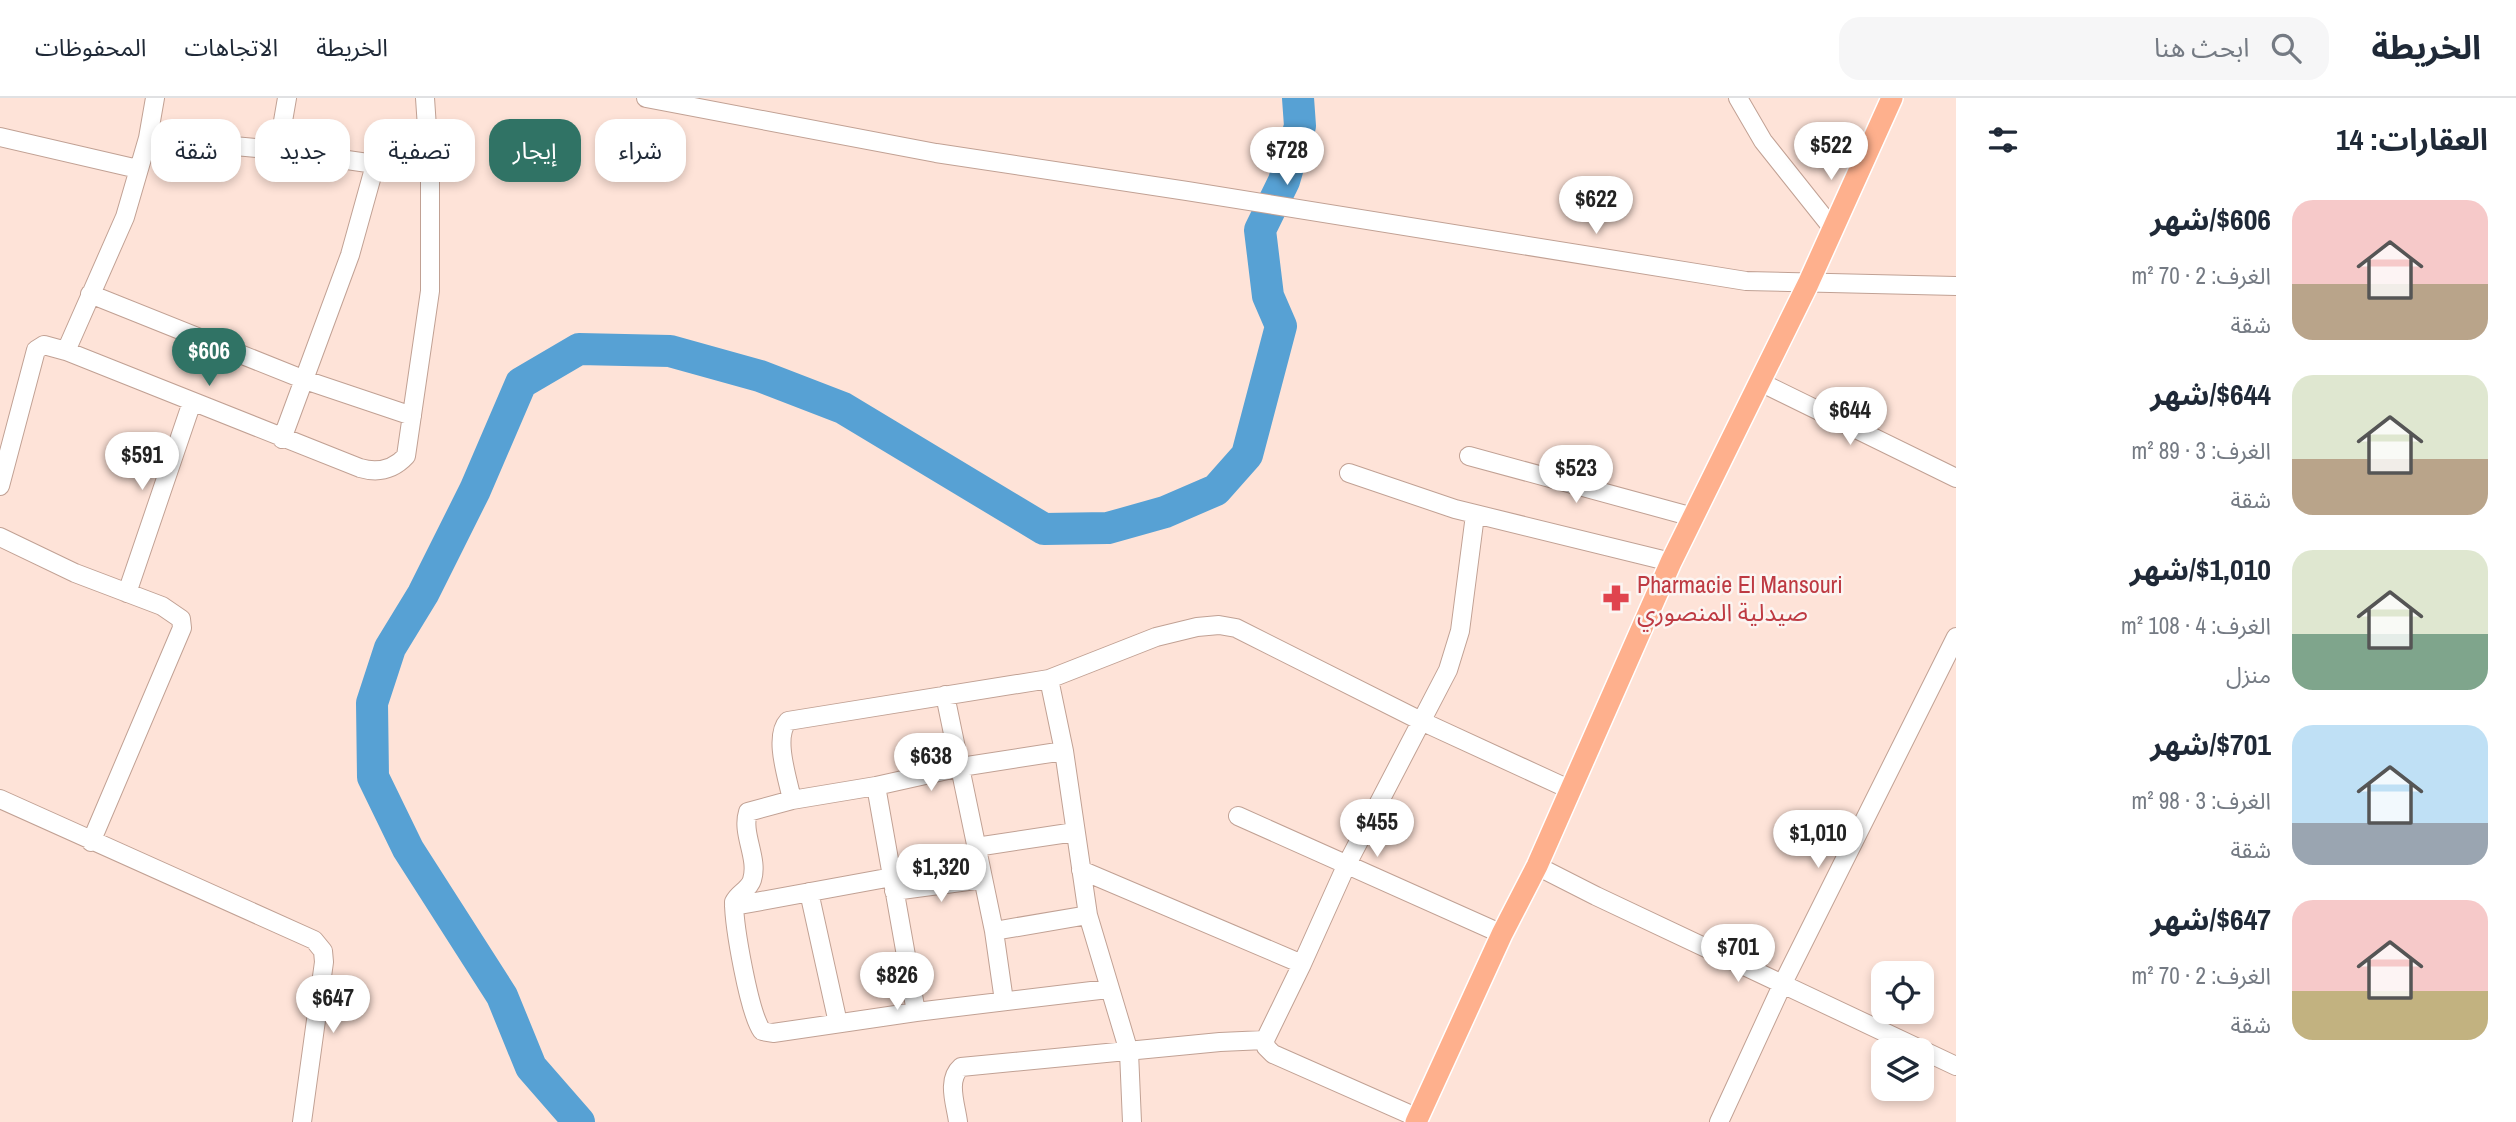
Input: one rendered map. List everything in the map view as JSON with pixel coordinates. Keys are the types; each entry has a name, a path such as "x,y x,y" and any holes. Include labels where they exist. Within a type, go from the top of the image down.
{"main road":[{"path":"1417,1120 1502,934 1537,866 1671,562 1808,284 1892,98"}],"street":[{"path":"66,351 125,217 148,138 155,98"},
{"path":"283,119 286,98"},
{"path":"425,98 426,119"},
{"path":"646,98 936,153 1381,221 1746,281 1956,286"},
{"path":"1738,98 1763,141 1833,229"},
{"path":"0,137 138,169"},
{"path":"148,138 255,148"},
{"path":"282,439 350,255 370,182"},
{"path":"0,486 36,350 49,345 282,439 359,467 377,471 399,463 406,456 430,291 430,182"},
{"path":"90,294 305,380 412,416"},
{"path":"1760,382 1956,478"},
{"path":"127,593 192,402"},
{"path":"1469,456 1693,517"},
{"path":"1349,473 1475,515 1671,562"},
{"path":"1417,1120 1273,1054 1266,1047 1265,1040 1346,866 1448,670 1461,631 1475,515"},
{"path":"0,537 75,573 177,614 181,618 183,628 92,842"},
{"path":"792,800 780,739 788,721 1049,679 1156,637 1197,626 1219,625 1236,628 1421,721 1571,790"},
{"path":"1719,1122 1783,983 1956,637"},
{"path":"1049,679 1064,751 1088,915 1129,1052 1132,1122"},
{"path":"946,695 993,931 1004,1001"},
{"path":"1064,751 961,767 748,811 746,824 753,874 750,885 737,897 734,906 752,1008 762,1031 773,1033 916,1012 1108,989"},
{"path":"876,786 916,1012"},
{"path":"0,799 310,937 319,946 324,962 302,1122"},
{"path":"1238,816 1502,934"},
{"path":"976,848 1075,832"},
{"path":"1537,866 1956,1066"},
{"path":"1081,870 1302,964"},
{"path":"734,906 809,892 983,879"},
{"path":"809,892 838,1023"},
{"path":"993,931 1088,915"},
{"path":"958,1122 952,1080 961,1067 1265,1040"}],"waterway":[{"path":"579,1122 531,1067 502,996 408,849 373,777 372,703 390,648 423,594 475,490 521,383 579,349 670,351 760,376 843,408 1044,529 1108,528 1165,512 1216,490 1247,455 1281,326 1268,296 1260,230 1284,181 1300,126 1298,98"}],"place":[{"name":"Pharmacie El Mansouri صيدلية المنصوري","path":"1616,598"}]}
